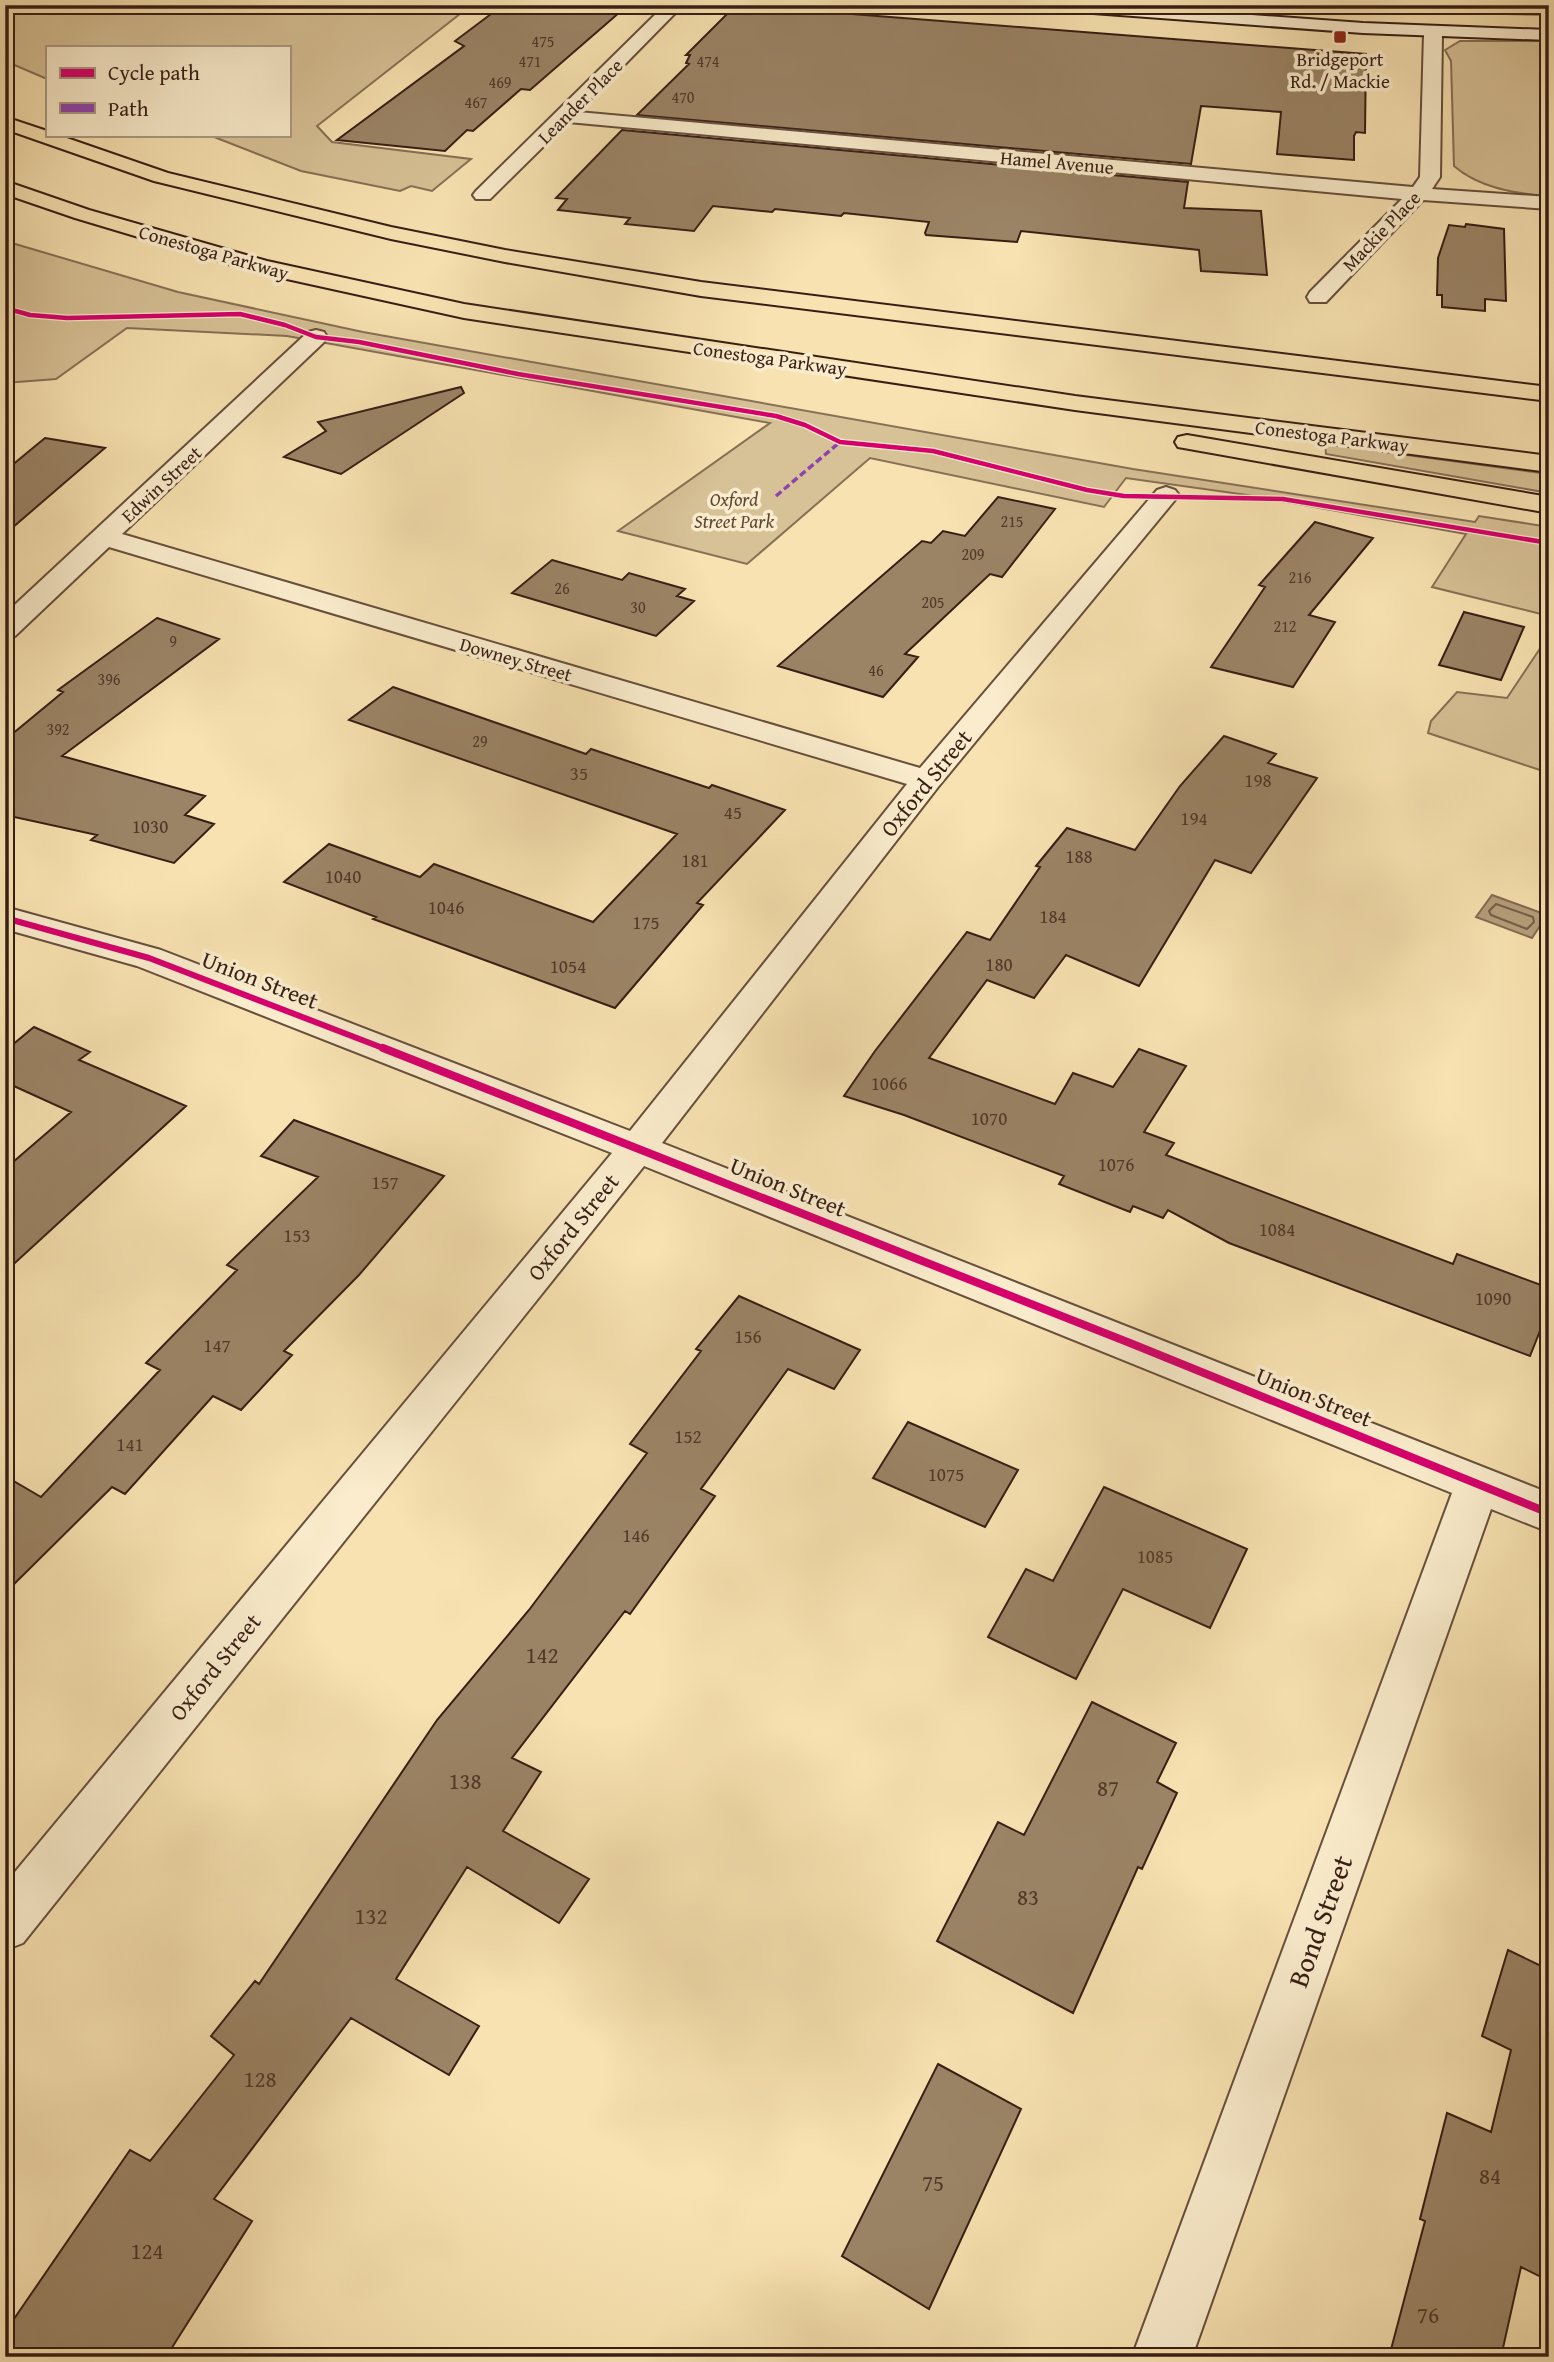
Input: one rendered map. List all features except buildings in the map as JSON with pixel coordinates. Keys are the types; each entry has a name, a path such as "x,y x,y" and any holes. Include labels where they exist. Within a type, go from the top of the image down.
{"highway":[{"path":"5,123 161,177 391,233 505,256 701,289 1549,394"},
{"name":"Conestoga Parkway","path":"5,187 82,214 263,267 437,306 1075,403 1549,464"},
{"path":"5,198 82,214"},
{"path":"714,350 852,382 1549,505"}],"street":[{"name":"Leander Place","path":"483,195 675,5"},
{"path":"1052,5 1325,28 1433,34 1549,35"},
{"name":"Mackie Place","path":"1318,297 1418,194 1430,177 1433,34"},
{"name":"Hamel Avenue","path":"565,116 1418,194 1549,203"},
{"name":"Edwin Street","path":"5,630 316,337"},
{"name":"Oxford Street","path":"5,1925 637,1148 927,780 1166,495"},
{"name":"Downey Street","path":"105,537 927,780"},
{"name":"Union Street","path":"5,918 149,958 1117,1338 1549,1513"},
{"name":"Bond Street","path":"1162,2357 1477,1485"}],"green space":[{"path":"5,5 445,5 465,10 317,126 332,142 471,159 432,191 411,186 400,191 301,171 212,136 290,136 290,46 46,46 46,79 5,61"},
{"path":"1549,5 1549,15 1375,11 1353,6"},
{"path":"1460,41 1549,41 1549,196 1524,194 1486,185 1454,166 1451,61 1445,50"},
{"name":"Oxford Street Park","path":"5,241 178,292 363,332 1133,469 1475,522 1479,516 1549,527 1549,616 1432,587 1466,534 1247,495 1126,478 1104,507 870,458 747,564 618,531 770,423 287,336 127,328 56,379 5,383"},
{"path":"1325,444 1549,474 1549,493 1326,454"},
{"path":"1549,635 1549,773 1428,733 1431,721 1457,692 1507,698"}],"water":[{"path":"1492,895 1547,915 1532,938 1476,917"}],"marked path":[{"path":"776,496 840,442"}],"cycle path":[{"path":"5,308 30,315 67,318 240,314 285,325 316,337 359,342 518,374 776,416 805,425 840,442 933,451 1087,490 1124,496 1283,499 1549,543"},
{"path":"5,918 149,958 315,1021 1130,1343 1549,1513"}],"place":[{"name":"Bridgeport Rd. / Mackie","path":"1340,37"}]}
